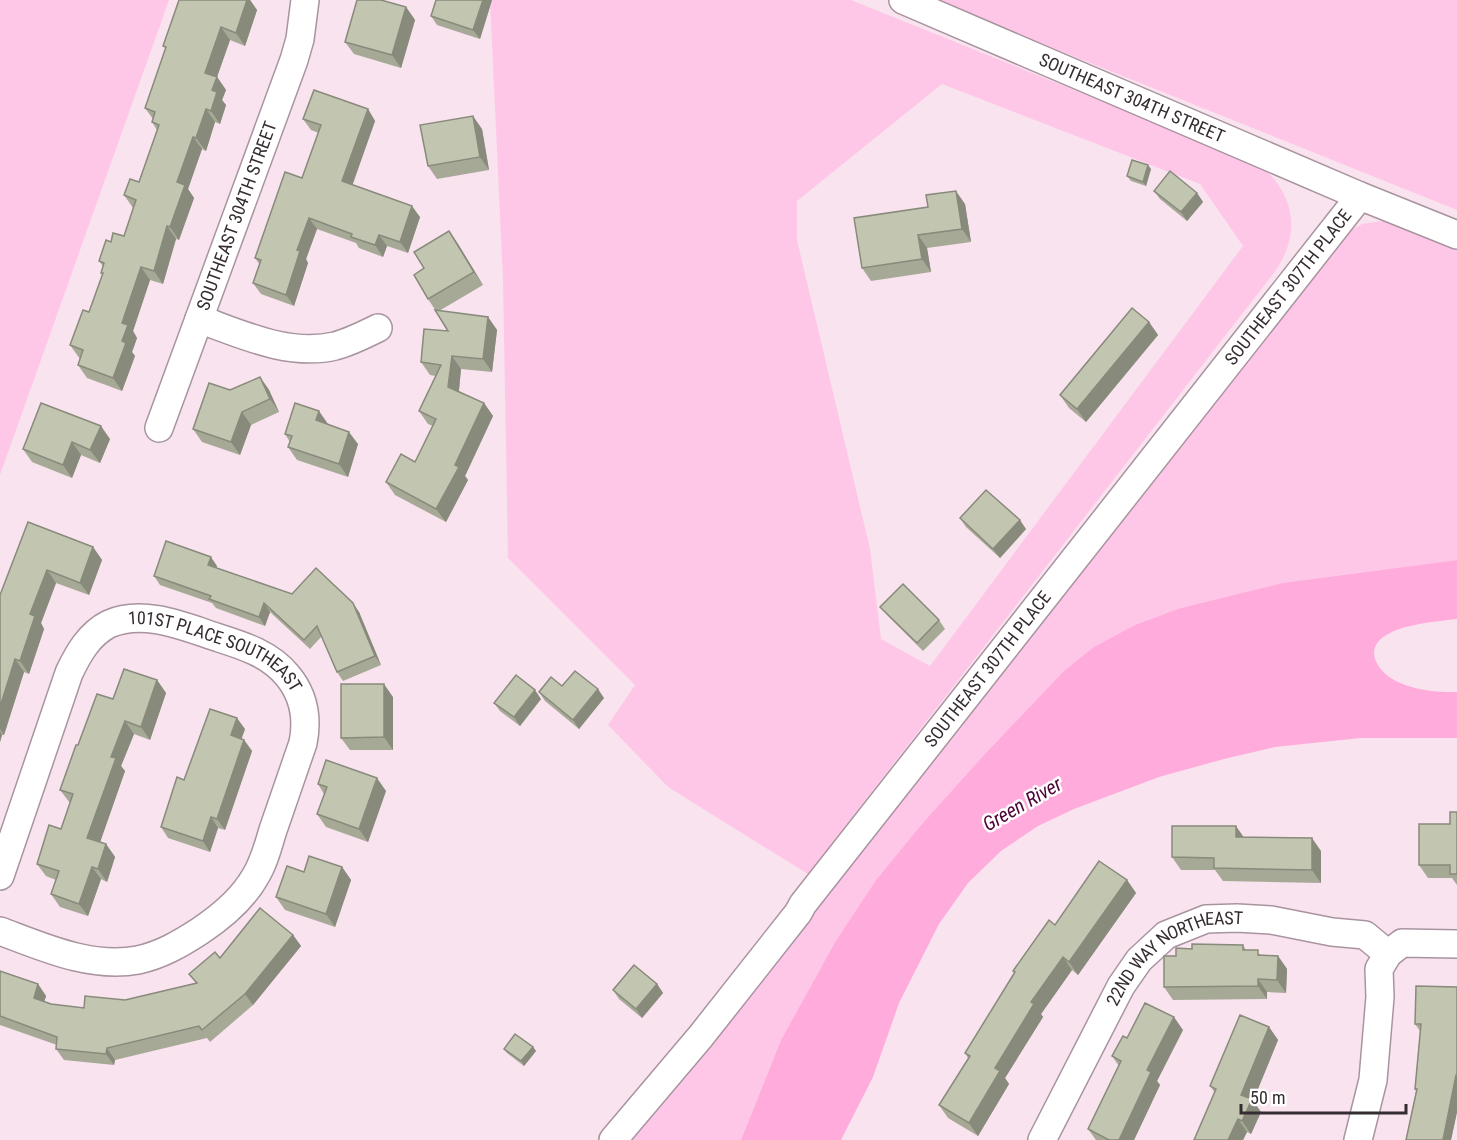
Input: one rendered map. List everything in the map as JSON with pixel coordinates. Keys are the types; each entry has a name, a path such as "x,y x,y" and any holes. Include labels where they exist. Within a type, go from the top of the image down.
{"street":[{"name":"SOUTHEAST 304TH STREET","path":"159,428 292,66 300,39 305,0"},
{"name":"SOUTHEAST 304TH STREET","path":"903,0 1360,196 1457,235"},
{"name":"SOUTHEAST 307TH PLACE","path":"613,1140 701,1036 1360,196"},
{"path":"199,320 270,343 312,349 351,341 378,328"},
{"name":"101ST PLACE SOUTHEAST","path":"0,876 69,673 83,647 95,634 109,625 126,620 173,623 247,647 265,656 288,676 306,713 303,743 261,866 248,888 229,909 208,926 175,946 161,953 136,960 106,962 90,960 47,949 0,931"},
{"name":"22ND WAY NORTHEAST","path":"1042,1140 1121,986 1139,960 1166,936 1206,919 1271,920 1332,932 1365,935 1388,954"},
{"path":"1358,1140 1373,1080 1380,997 1379,969 1388,954 1402,943 1457,944"}],"shaded area":[{"path":"0,0 169,0 0,475"},
{"path":"490,0 851,0 1260,165 1281,188 1290,214 1289,242 1276,270 808,874 668,787 608,725 635,685 508,558 503,280","holes":["942,84 1200,184 1243,246 930,666 881,639 870,549 797,240 797,201"]},
{"path":"933,0 1457,0 1457,210"},
{"path":"1382,221 1393,223 1457,250 1457,560 1282,583 1181,608 1037,700 921,825 876,880 835,942 781,1040 741,1140 617,1140 1346,233 1362,224"}],"water":[{"name":"Green River","path":"1457,560 1457,619 1415,625 1394,631 1378,642 1374,652 1380,669 1399,682 1423,690 1457,692 1457,738 1361,738 1275,747 1159,777 1074,809 1038,826 1001,851 968,883 939,924 899,1003 873,1077 841,1140 741,1140 781,1040 835,942 876,880 921,825 1064,671 1094,647 1135,625 1181,608 1282,583"}],"building":[{"path":"179,0 247,0 236,33 221,27 205,73 217,77 212,90 217,92 211,111 206,109 196,138 193,137 177,182 185,185 170,227 167,226 154,271 141,267 122,323 128,325 122,341 126,343 113,378 78,365 83,350 70,345 83,310 89,312 103,273 101,273 104,263 99,261 106,240 111,242 113,233 124,236 136,200 124,195 130,179 139,182 159,125 152,122 155,112 145,108"},
{"path":"357,0 381,0 406,7 392,55 345,42"},
{"path":"436,0 483,0 473,30 431,16"},
{"path":"314,90 368,109 342,181 412,206 400,242 379,235 375,245 309,218 297,250 300,251 286,295 253,283 261,260 255,258 285,172 302,178 321,125 303,119"},
{"path":"473,116 480,157 428,166 420,125"},
{"path":"1132,160 1148,165 1143,182 1127,176"},
{"path":"1170,171 1197,193 1181,212 1154,191"},
{"path":"956,191 962,229 918,235 922,259 862,268 854,218 928,207 926,195"},
{"path":"449,231 474,272 428,299 414,275 424,268 414,252"},
{"path":"1132,308 1149,322 1077,409 1060,395"},
{"path":"435,310 488,317 483,359 452,356 448,387 484,403 455,465 459,467 436,509 386,482 401,454 415,462 436,419 419,411 441,365 421,362 424,329 448,331"},
{"path":"260,377 270,399 242,412 231,442 193,429 209,383 230,390"},
{"path":"41,403 101,426 90,450 72,442 63,465 23,449"},
{"path":"295,403 319,411 316,420 349,432 339,464 288,447 292,436 285,434"},
{"path":"986,490 1020,520 993,549 960,518"},
{"path":"28,522 93,547 80,583 47,570 30,614 35,616 20,661 15,659 0,707 0,595"},
{"path":"166,541 211,557 208,565 292,594 316,568 353,603 375,656 337,672 317,626 304,640 264,603 259,617 209,599 211,596 154,576"},
{"path":"903,584 939,620 917,643 880,607"},
{"path":"124,669 157,680 141,727 125,721 111,757 116,758 87,838 106,844 98,869 92,867 79,904 51,894 59,871 37,864 49,825 61,829 73,794 60,790 97,694 113,699"},
{"path":"575,671 598,689 573,720 539,692 551,677 562,686"},
{"path":"516,675 535,690 514,717 494,703"},
{"path":"341,684 384,684 384,737 341,738"},
{"path":"210,709 237,718 231,735 244,740 217,819 211,817 203,841 161,827 177,777 184,780"},
{"path":"326,760 377,778 359,829 317,814 327,787 318,784"},
{"path":"1450,812 1457,812 1457,874 1450,874 1450,865 1419,865 1419,824 1450,824"},
{"path":"1172,826 1236,826 1236,837 1312,838 1312,870 1214,868 1214,858 1172,857"},
{"path":"309,856 342,867 326,914 276,897 287,866 304,872"},
{"path":"1099,861 1127,880 1069,962 1063,957 1031,1002 1034,1004 995,1068 1000,1071 969,1123 939,1105 970,1056 965,1053 1015,972 1013,971 1049,920 1055,925"},
{"path":"260,908 293,935 245,994 202,1030 199,1026 107,1048 106,1054 56,1049 57,1037 0,1016 0,971 38,984 34,998 51,1004 84,1008 85,996 125,1000 197,983 189,974 215,952 220,958"},
{"path":"1192,944 1243,945 1243,950 1258,950 1258,955 1278,956 1277,980 1258,979 1258,986 1164,987 1164,956 1176,956 1176,948 1192,949"},
{"path":"634,965 657,984 636,1009 613,990"},
{"path":"1416,986 1457,987 1457,1075 1443,1140 1406,1140 1417,1089 1415,1089 1421,1024 1415,1024"},
{"path":"1145,1003 1174,1017 1147,1070 1151,1072 1119,1140 1109,1140 1088,1129 1121,1061 1112,1056 1123,1036 1127,1038"},
{"path":"1240,1015 1269,1027 1241,1095 1252,1099 1242,1121 1238,1119 1228,1140 1194,1140 1216,1089 1210,1086"},
{"path":"515,1034 533,1047 521,1061 504,1049"}]}
